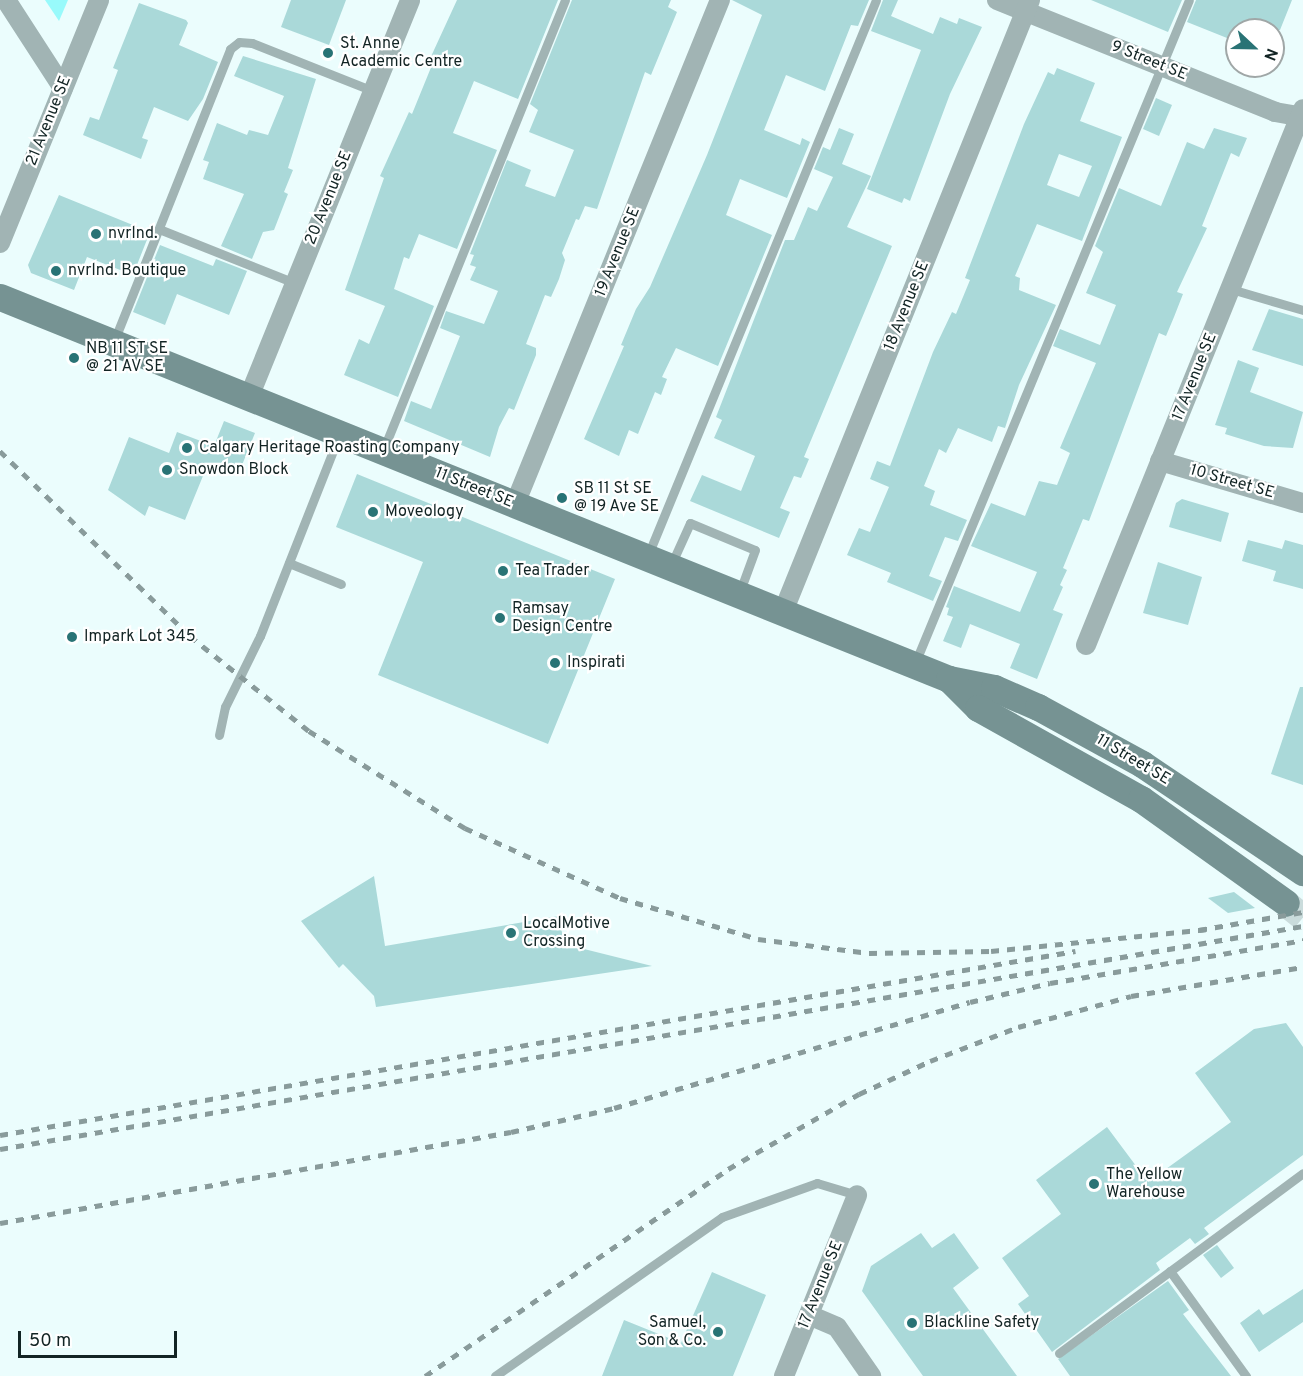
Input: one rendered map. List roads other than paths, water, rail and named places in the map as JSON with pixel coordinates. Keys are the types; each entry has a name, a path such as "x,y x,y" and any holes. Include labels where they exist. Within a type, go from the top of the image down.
{"street":[{"path":"6,0 63,88"},
{"name":"21 Avenue SE","path":"0,243 99,0"},
{"name":"20 Avenue SE","path":"249,397 410,0"},
{"name":"19 Avenue SE","path":"515,504 720,0"},
{"name":"9 Street SE","path":"997,0 1028,6 1161,66 1275,112 1302,115"},
{"name":"18 Avenue SE","path":"783,612 1028,6"},
{"name":"17 Avenue SE","path":"1086,645 1302,115"},
{"name":"11 Street SE","path":"0,297 949,679 994,688 1072,724 1152,770 1303,872"},
{"name":"10 Street SE","path":"1161,461 1303,503"},
{"name":"11 Street SE","path":"949,679 978,708 1141,799 1286,903"},
{"name":"17 Avenue SE","path":"784,1376 857,1195"},
{"path":"809,1315 837,1327 871,1376"}],"lane":[{"path":"382,451 565,0"},
{"path":"659,562 876,0"},
{"path":"914,665 1189,0"},
{"path":"113,342 230,50 239,42 252,43 373,91"},
{"path":"159,229 295,283"},
{"path":"1231,289 1303,310"},
{"path":"219,735 225,707 260,636 340,433"},
{"path":"659,562 690,523 755,550 739,594"},
{"path":"289,563 341,584"},
{"path":"1059,1353 1303,1173"},
{"path":"495,1376 722,1216 817,1183 857,1195"},
{"path":"1170,1271 1246,1376"}],"tunnel":[{"path":"1286,903 1303,917"}],"railway":[{"path":"0,451 190,636 309,731 465,828 620,898 758,939 869,953 991,951 1206,929"},
{"path":"1199,930 1303,912"},
{"path":"0,1149 1303,926"},
{"path":"0,1223 511,1132 614,1108 970,1002 1050,983 1303,940"},
{"path":"0,1135 1075,951"},
{"path":"425,1376 728,1169 859,1094 930,1061 1018,1027 1131,996 1303,967"}],"place":[{"name":"St. Anne Academic Centre","path":"328,53"},
{"name":"nvrlnd.","path":"96,234"},
{"name":"nvrlnd. Boutique","path":"56,271"},
{"name":"NB 11 ST SE @ 21 AV SE","path":"74,358"},
{"name":"Calgary Heritage Roasting Company","path":"187,448"},
{"name":"Snowdon Block","path":"167,470"},
{"name":"SB 11 St SE @ 19 Ave SE","path":"562,498"},
{"name":"Moveology","path":"373,512"},
{"name":"Tea Trader","path":"503,571"},
{"name":"Ramsay Design Centre","path":"500,618"},
{"name":"Impark Lot 345","path":"72,637"},
{"name":"Inspirati","path":"555,663"},
{"name":"LocalMotive Crossing","path":"511,933"},
{"name":"The Yellow Warehouse","path":"1094,1184"},
{"name":"Blackline Safety","path":"912,1323"},
{"name":"Samuel, Son & Co.","path":"718,1332"}]}
